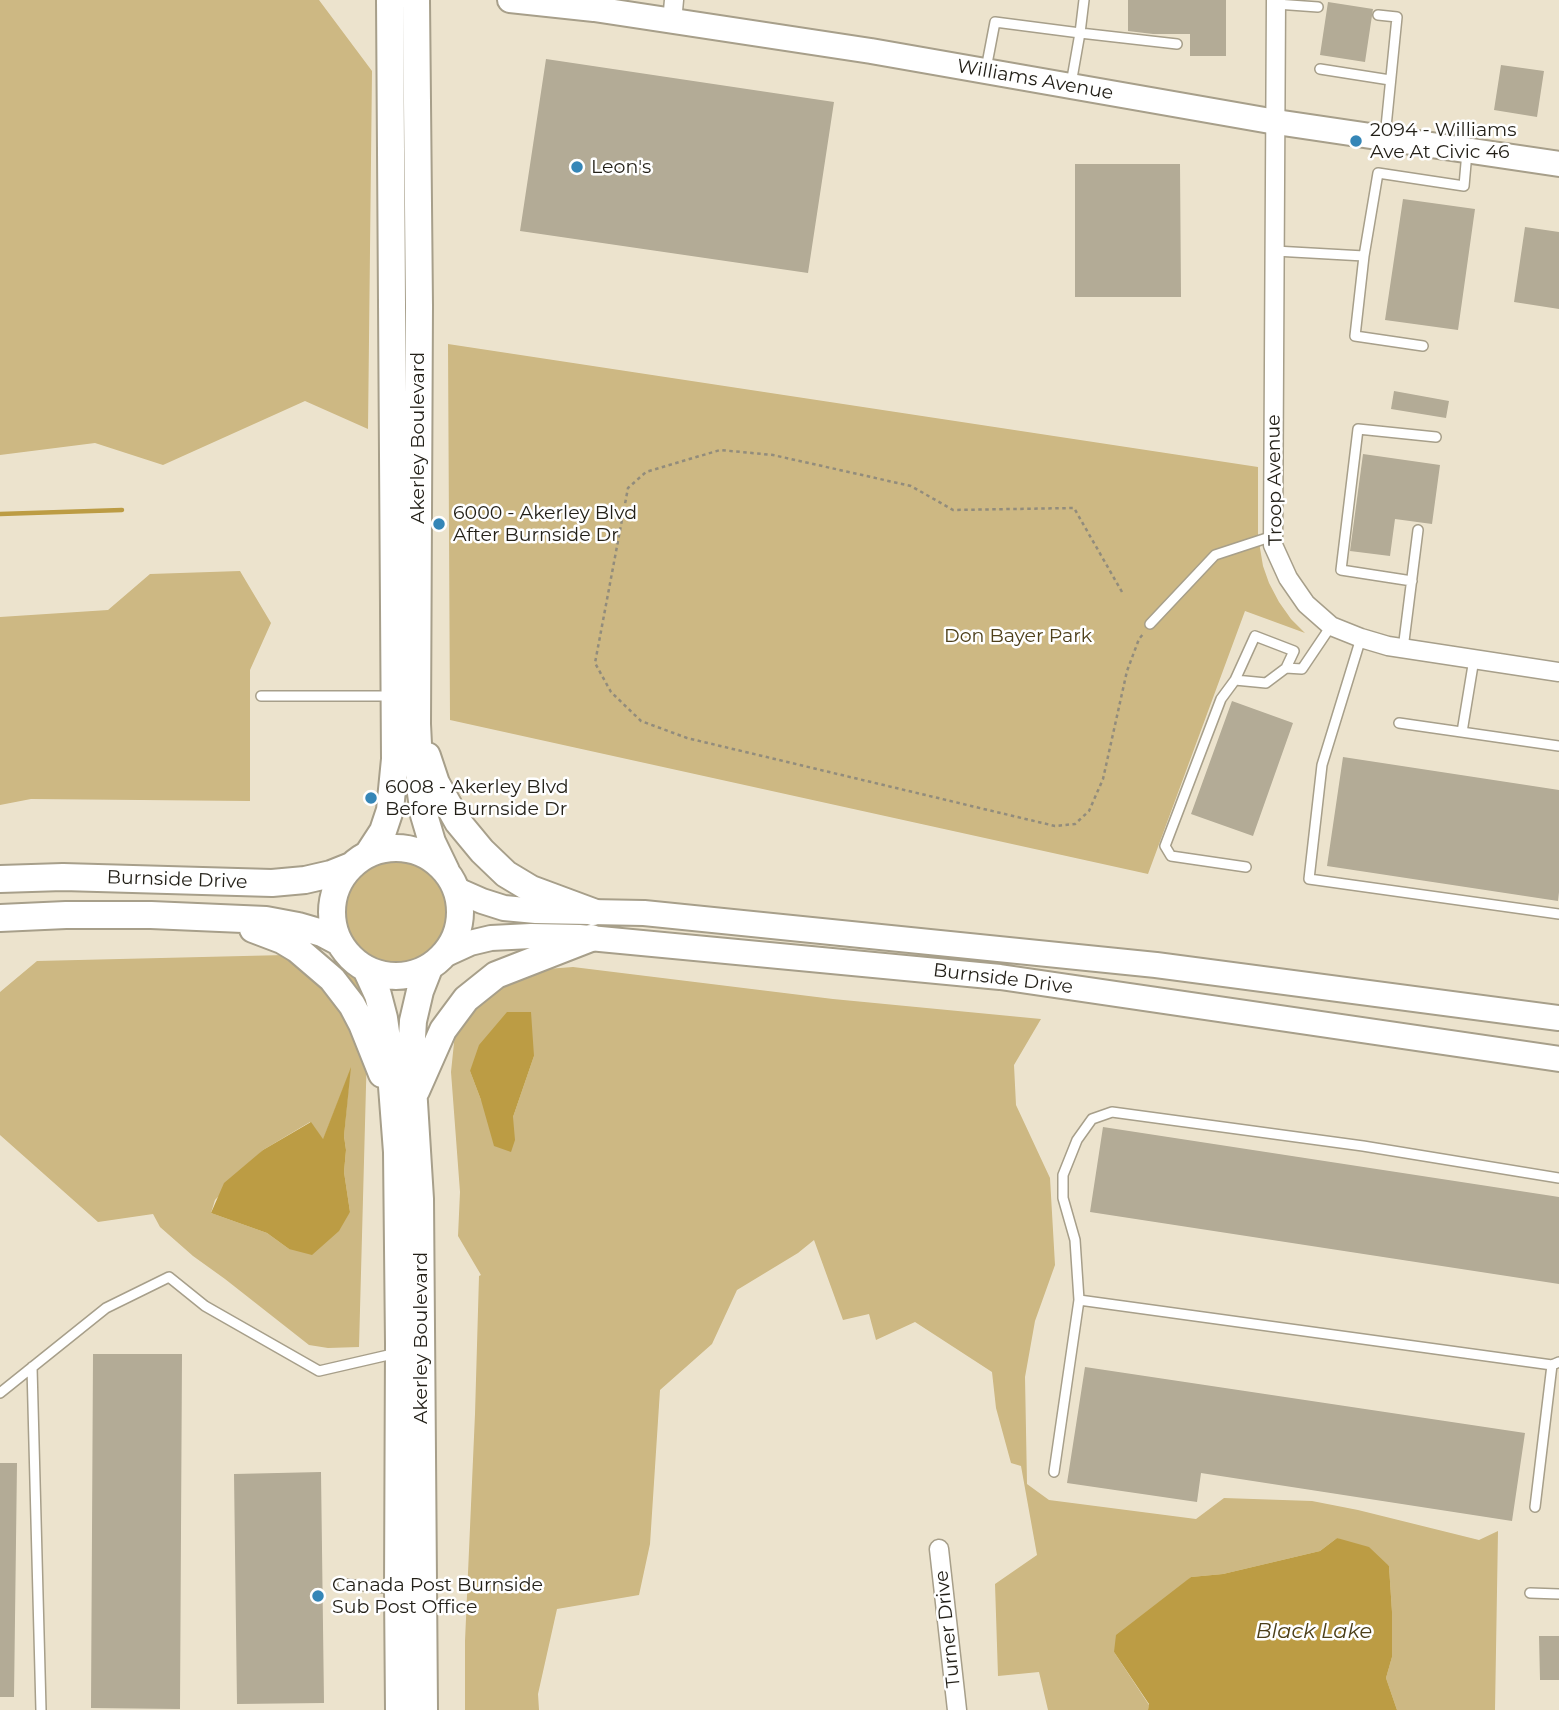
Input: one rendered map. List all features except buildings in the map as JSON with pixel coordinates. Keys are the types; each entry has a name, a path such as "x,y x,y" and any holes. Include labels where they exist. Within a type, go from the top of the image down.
{"main road":[{"name":"Akerley Boulevard","path":"359,860 383,831 390,810 395,759 390,0"},
{"name":"Akerley Boulevard","path":"416,0 419,305 417,724 424,815 432,842 451,880"},
{"name":"Williams Avenue","path":"510,0 673,11 871,51 1276,122 1559,164"},
{"path":"417,724 436,783 458,822 482,851 506,874 592,925"},
{"path":"387,848 408,849 429,856 451,880 461,912 457,934 437,961 408,976 387,976 367,971 351,959 338,942 332,923 332,902 339,882 359,860 387,848"},
{"name":"Burnside Drive","path":"0,879 76,877 272,883 331,874 359,860"},
{"name":"Burnside Drive","path":"451,880 482,901 504,908 536,911 592,925 1000,976 1559,1059"},
{"name":"Burnside Drive","path":"437,961 470,943 491,938 531,936 644,913 1156,965 1559,1018"},
{"name":"Burnside Drive","path":"0,918 138,915 266,920 322,933 338,942"},
{"path":"225,918 289,945 332,979 352,1005 403,1098"},
{"path":"403,1098 443,1030 466,999 496,975 592,925"},
{"name":"Akerley Boulevard","path":"424,1710 410,1589 399,1352 397,1152 413,1021 420,991 437,961"},
{"name":"Akerley Boulevard","path":"367,971 378,995 390,1060 403,1098 420,1199 410,1589 399,1710"}],"street":[{"name":"Troop Avenue","path":"1276,2 1273,545 1288,578 1306,604 1331,626 1388,646 1559,672"},
{"name":"Turner Drive","path":"939,1549 957,1710"}],"lane":[{"path":"1070,86 1084,0"},
{"path":"1276,2 1318,7"},
{"path":"1378,15 1397,17 1385,138"},
{"path":"985,71 995,22 1177,44"},
{"path":"1320,69 1390,80"},
{"path":"1423,346 1355,336 1364,256 1378,173 1464,186 1467,150"},
{"path":"1275,251 1364,256"},
{"path":"1412,581 1341,570 1358,429 1436,437"},
{"path":"1403,649 1418,530"},
{"path":"1150,625 1215,555 1273,536"},
{"path":"1286,668 1302,669 1331,626"},
{"path":"1235,680 1266,683 1286,668 1294,651 1255,636 1235,680 1221,699 1165,846 1171,856 1246,867"},
{"path":"1361,638 1322,765 1309,879 1559,914"},
{"path":"1462,732 1474,659"},
{"path":"261,695 394,696"},
{"path":"1399,723 1559,746"},
{"path":"1054,1472 1079,1300 1075,1240 1063,1198 1063,1175 1077,1140 1093,1119 1112,1112 1363,1146 1559,1178"},
{"path":"0,1393 106,1308 169,1277 205,1306 319,1371 399,1352"},
{"path":"1079,1300 1555,1363 1535,1507"},
{"path":"32,1367 41,1710"},
{"path":"343,1584 410,1589"},
{"path":"1530,1593 1559,1594"}],"path":[{"path":"1122,592 1074,508 953,510 911,486 773,455 720,450 646,472 628,488 595,663 611,692 641,721 687,738 1055,826 1075,824 1089,811 1103,779 1126,671 1139,639 1150,625"}],"green space":[{"path":"0,0 319,0 372,71 368,429 305,401 163,465 95,443 0,455"},
{"name":"Don Bayer Park","path":"448,344 1258,467 1258,536 1263,566 1279,602 1305,633 1245,611 1148,874 450,720"},
{"path":"240,571 271,623 250,670 250,801 31,799 0,805 0,617 108,610 150,574"},
{"path":"391,856 412,860 430,873 443,891 447,912 443,933 430,951 412,964 391,968 370,964 352,951 339,933 335,912 339,891 352,873 370,860"},
{"path":"285,955 369,975 359,1347 328,1348 309,1345 193,1256 160,1227 153,1214 98,1222 0,1135 0,992 37,961","holes":["350,1071 344,1136 344,1172 350,1212 289,1249 267,1233 211,1213 215,1200 263,1150 310,1122 323,1140"]},
{"path":"573,967 833,999 1041,1019 1014,1065 1016,1105 1050,1178 1055,1265 1035,1321 1025,1377 1027,1484 1049,1500 1196,1519 1224,1498 1312,1501 1479,1540 1498,1531 1495,1710 1397,1710 1386,1678 1392,1657 1389,1566 1337,1538 1320,1551 1223,1574 1191,1577 1114,1652 1149,1705 1148,1710 1048,1710 1039,1672 998,1676 995,1584 1037,1555 1021,1466 1011,1463 996,1408 992,1372 915,1322 876,1340 869,1314 843,1320 814,1240 798,1253 737,1290 712,1344 660,1390 650,1544 639,1595 557,1609 538,1694 539,1710 465,1710 465,1641 481,1275 458,1236 460,1192 451,1072 458,1004 494,973","holes":["534,1056 513,1117 481,1100 470,1071"]}],"water":[{"path":"507,1012 531,1012 534,1056 513,1117 515,1140 511,1152 494,1146 470,1071 479,1045"},
{"path":"351,1067 344,1136 344,1172 350,1212 339,1231 312,1255 289,1249 267,1233 211,1213 224,1183 263,1150 311,1122 323,1139"},
{"name":"Black Lake","path":"1337,1538 1369,1547 1389,1566 1392,1657 1386,1678 1397,1710 1148,1710 1149,1704 1114,1652 1116,1635 1191,1577 1223,1574 1320,1551"}],"waterway":[{"path":"0,514 122,510"}],"place":[{"name":"2094 - Williams Ave At Civic 46","path":"1356,141"},
{"name":"Leon's","path":"577,167"},
{"name":"6000 - Akerley Blvd After Burnside Dr","path":"439,524"},
{"name":"6008 - Akerley Blvd Before Burnside Dr","path":"371,798"},
{"name":"Canada Post Burnside Sub Post Office","path":"318,1596"}]}
